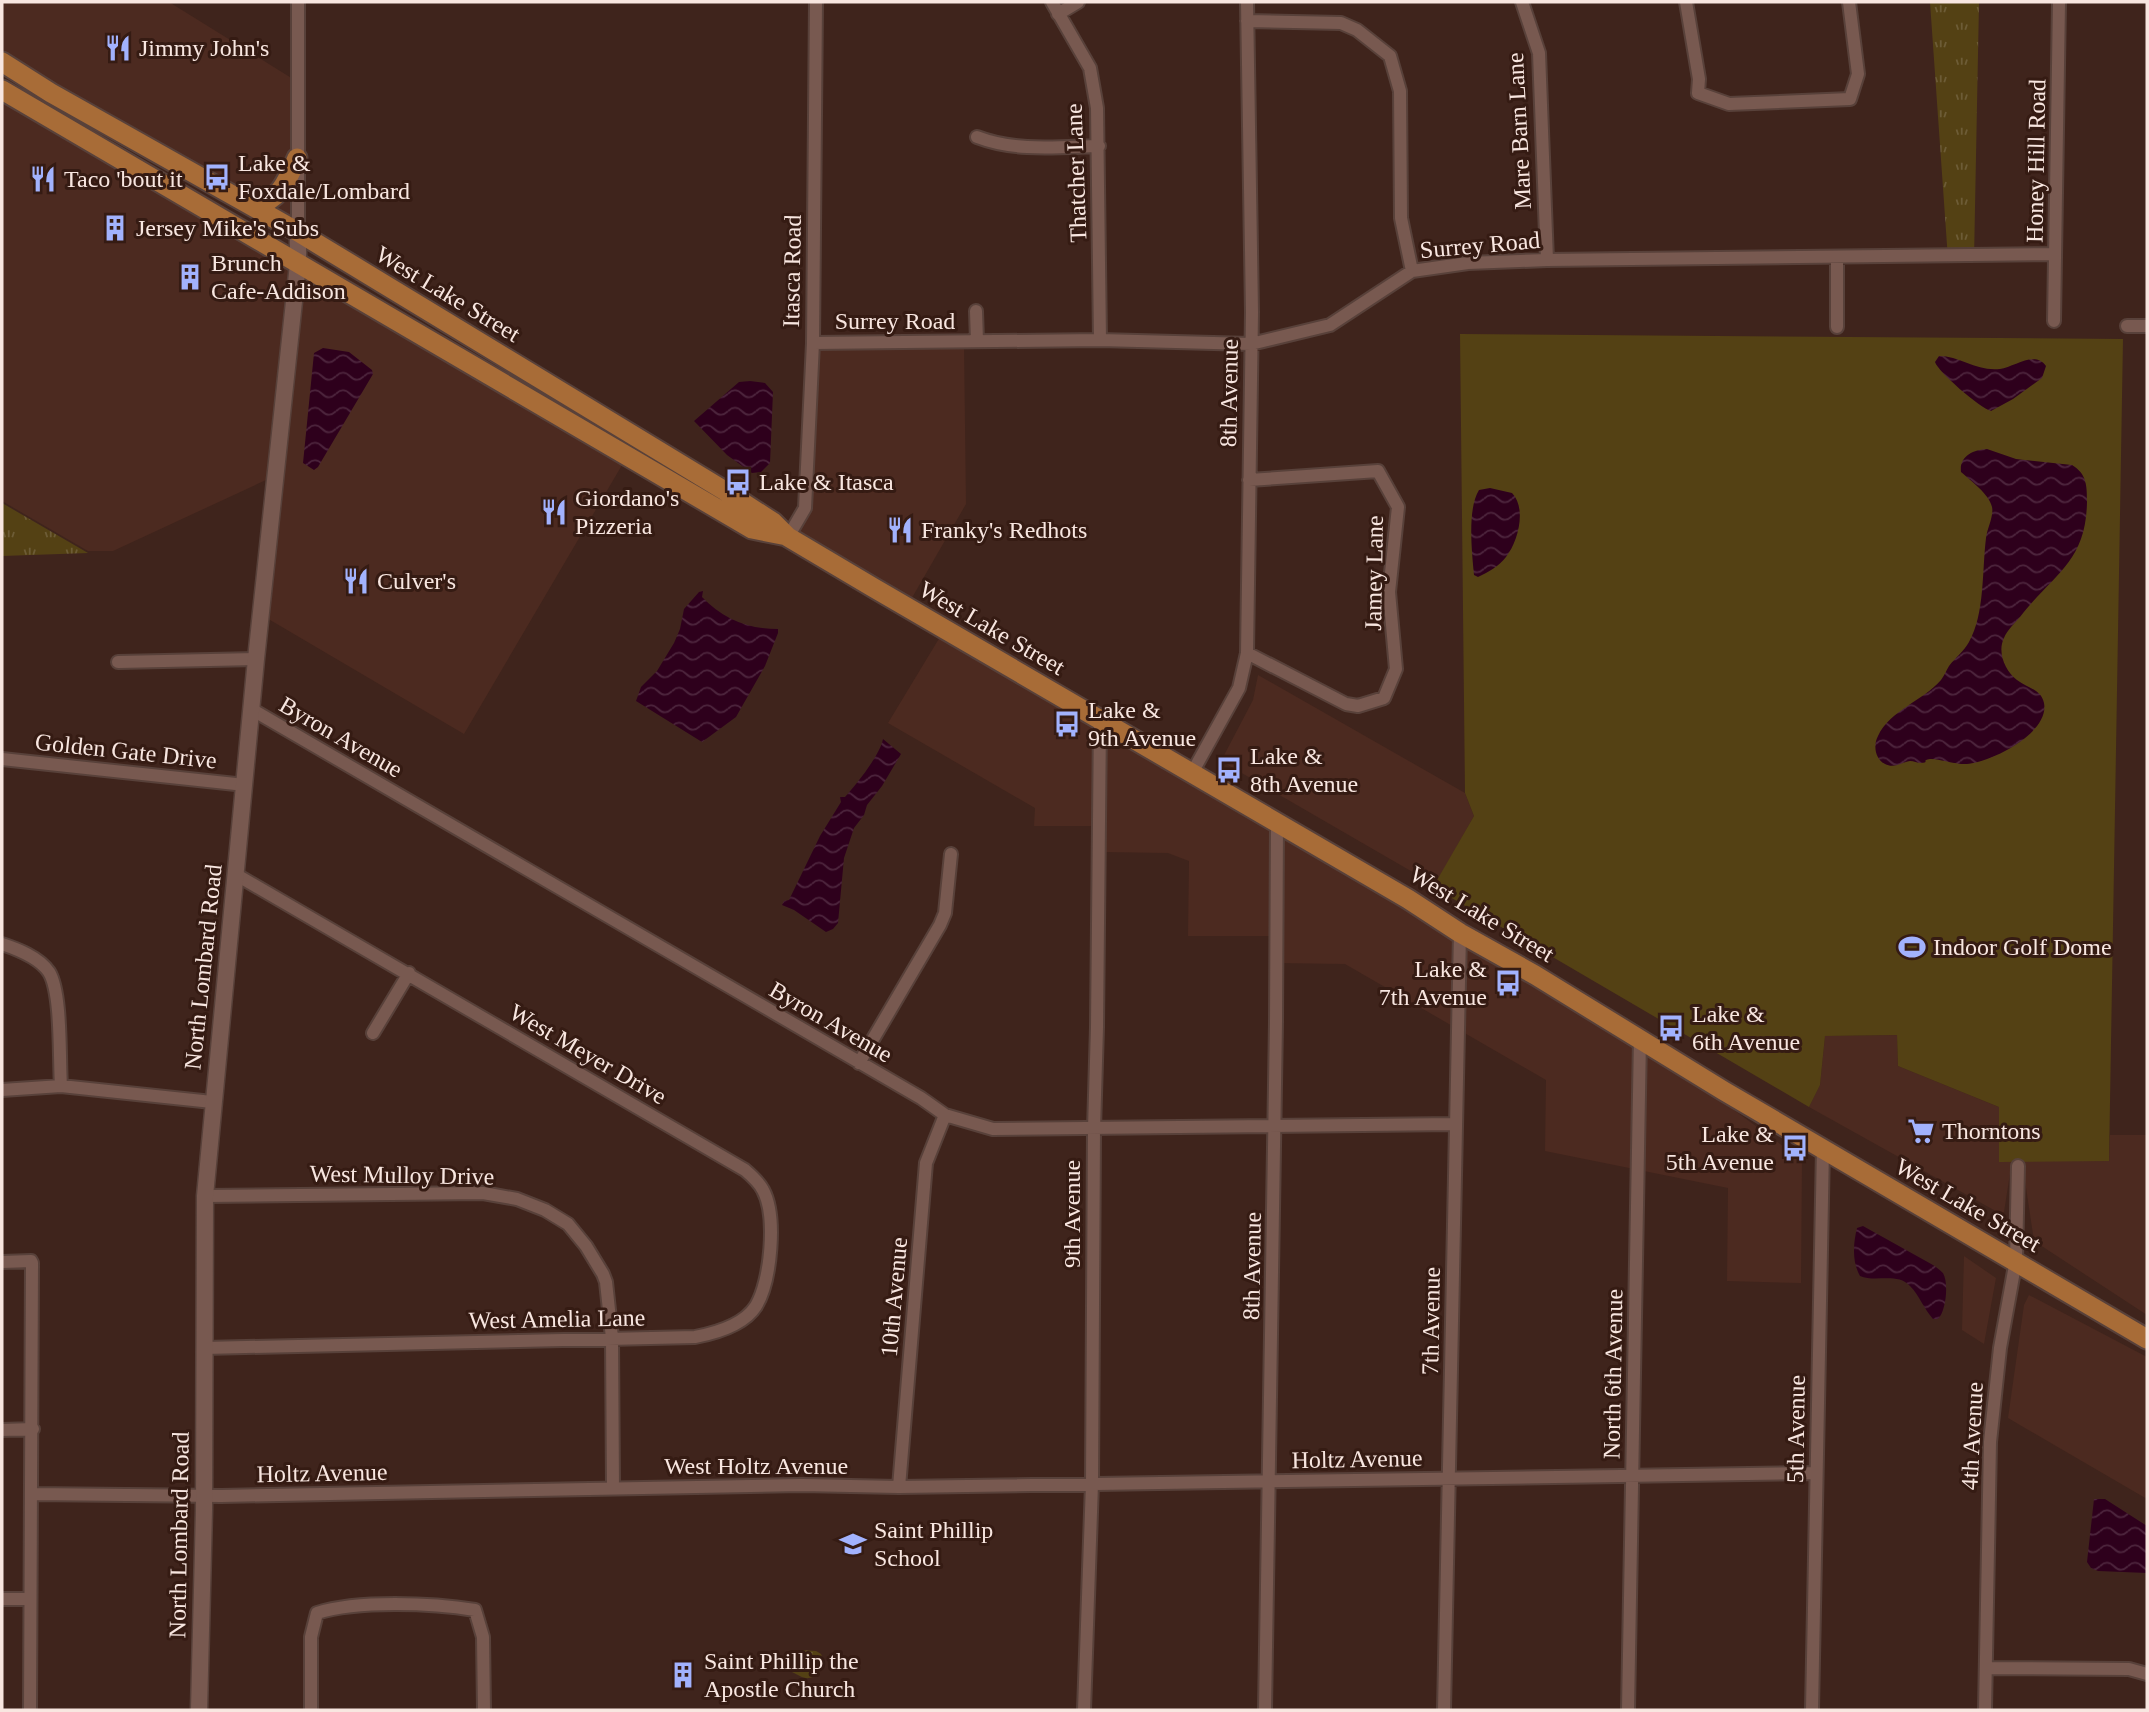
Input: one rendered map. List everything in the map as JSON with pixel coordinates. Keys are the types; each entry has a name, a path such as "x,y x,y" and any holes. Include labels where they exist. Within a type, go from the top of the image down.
{"main road":[{"name":"West Lake Street","path":"2,62 51,93 298,232 774,522 788,537 1425,909 1460,933 1640,1038 1724,1091 2147,1339"},
{"name":"West Lake Street","path":"2,90 752,529 788,537"},
{"path":"254,207 265,204 279,194 298,158"}],"street":[{"path":"298,2 298,232"},
{"name":"Itasca Road","path":"788,537 805,508 813,343 816,2"},
{"name":"Thatcher Lane","path":"1052,2 1090,68 1097,108 1100,340"},
{"path":"1058,14 1078,2"},
{"name":"8th Avenue","path":"1192,772 1239,688 1247,653 1251,344 1247,2"},
{"name":"Mare Barn Lane","path":"1522,2 1539,53 1547,260"},
{"path":"1686,2 1699,79 1698,93 1729,104 1850,99 1858,74 1849,2"},
{"name":"Honey Hill Road","path":"2054,321 2059,2"},
{"path":"1247,21 1341,23 1357,30 1390,55 1400,91 1401,218 1412,271"},
{"path":"977,137 995,144 1025,148 1099,146"},
{"name":"North Lombard Road","path":"199,1710 204,1496 205,1196 251,709 298,264 298,232"},
{"name":"Surrey Road","path":"813,343 1100,340 1251,344 1330,325 1412,271 1468,263 2055,254"},
{"path":"1837,257 1837,327"},
{"name":"Surrey Road","path":"976,311 977,341"},
{"path":"2127,326 2147,326"},
{"name":"Jamey Lane","path":"1247,653 1346,704 1357,706 1384,698 1396,669 1389,587 1398,507 1378,471 1249,480"},
{"path":"118,662 256,659"},
{"name":"Byron Avenue","path":"251,709 921,1098 945,1115 993,1129 1456,1124"},
{"name":"9th Avenue","path":"1084,1710 1092,1483 1100,719"},
{"name":"Golden Gate Drive","path":"2,759 245,785"},
{"name":"8th Avenue","path":"1265,1710 1277,822"},
{"path":"859,1063 945,913 951,855"},
{"name":"West Meyer Drive","path":"235,874 745,1170"},
{"name":"7th Avenue","path":"1444,1710 1460,933"},
{"path":"2,944 37,961 48,971 55,990 61,1086"},
{"path":"373,1033 409,974"},
{"name":"North 6th Avenue","path":"1628,1710 1640,1038"},
{"path":"2,1090 61,1086 212,1102"},
{"name":"10th Avenue","path":"898,1487 926,1163 945,1115"},
{"name":"5th Avenue","path":"1812,1710 1823,1148"},
{"name":"4th Avenue","path":"1985,1710 1990,1442 2000,1348 2016,1260 2018,1166"},
{"name":"West Amelia Lane","path":"204,1348 695,1337 715,1333 743,1319 755,1306 765,1282 771,1235 770,1221 764,1192 755,1178 745,1170"},
{"name":"West Mulloy Drive","path":"205,1196 468,1193 517,1199 545,1210 568,1224 586,1246 606,1282 612,1338 613,1489"},
{"path":"2,1262 32,1263 30,1710"},
{"path":"2,1430 33,1429"},
{"name":"Holtz Avenue","path":"898,1487 1816,1473"},
{"name":"West Holtz Avenue","path":"613,1489 802,1485 898,1487"},
{"name":"Holtz Avenue","path":"32,1494 204,1496 613,1489"},
{"path":"2,1600 29,1599"},
{"path":"311,1710 311,1637 317,1613 343,1606 433,1605 475,1610 483,1637 484,1710"},
{"path":"1986,1668 2129,1669 2147,1674"}],"shaded area":[{"path":"2,2 169,2 293,79 293,227 2,55"},
{"path":"2,95 625,460 464,734 265,617 279,474 113,551 88,551 2,501"},
{"path":"815,344 964,344 966,504 909,603 791,536 807,509"},
{"path":"943,632 1097,720 1097,826 1034,826 1035,808 888,723"},
{"path":"1258,675 1465,793 1474,816 1435,885 1221,761 1253,700"},
{"path":"1103,724 1637,1039 1802,1160 1801,1283 1727,1281 1728,1188 1545,1151 1546,1080 1345,964 1275,963 1275,936 1188,936 1189,861 1168,853 1102,852"},
{"path":"1897,1035 1898,1066 1999,1107 1999,1161 2012,1161 2004,1212 2001,1214 1809,1107 1820,1085 1825,1036"},
{"path":"2110,1135 2147,1135 2147,1315 2034,1241 2022,1161 2109,1161"},
{"path":"1964,1256 1996,1278 1984,1344 1962,1330"},
{"path":"2029,1295 2147,1357 2147,1499 2008,1418 2024,1305"}],"green space":[{"path":"1930,2 1979,2 1974,258 1948,259"},
{"path":"1460,334 2123,339 2109,1161 1999,1162 1999,1107 1898,1066 1897,1035 1825,1036 1820,1085 1809,1107 1433,887 1474,816 1465,793"},
{"path":"2,503 88,553 2,556"},
{"path":"798,1650 821,1654 821,1669 813,1677 805,1678 792,1672 788,1660"}],"water":[{"path":"323,348 349,352 372,370 373,374 314,470 303,463 314,353"},
{"path":"1939,356 1992,369 2006,368 2030,359 2041,361 2046,366 2042,378 1991,411 1969,397 1943,373 1935,362"},
{"path":"739,382 765,383 773,392 770,463 761,472 752,473 727,455 694,421"},
{"path":"1987,449 2016,459 2072,465 2081,472 2086,486 2085,523 2074,554 2009,629 2002,643 2006,666 2017,680 2040,695 2044,703 2043,714 2029,735 1990,758 1967,764 1930,759 1924,763 1910,761 1895,766 1888,765 1879,759 1875,747 1883,727 1898,712 1941,680 1974,631 1992,511 1988,498 1961,472 1961,466 1968,455"},
{"path":"1490,488 1512,493 1517,499 1519,525 1514,543 1506,557 1478,577 1474,575 1472,555 1473,508 1479,490"},
{"path":"703,591 702,597 727,617 746,625 778,629 778,633 765,666 736,717 702,742 636,701 641,687 657,671 674,643 684,609"},
{"path":"883,739 901,754 854,828 844,858 838,923 826,932 782,905 789,900 820,836 841,802 840,797 845,797 861,778"},
{"path":"1863,1226 1943,1273 1946,1297 1938,1319 1933,1319 1905,1282 1860,1276 1854,1259 1854,1247 1857,1228"},
{"path":"2094,1499 2105,1499 2147,1526 2147,1573 2098,1571 2091,1568 2087,1562"}],"place":[{"name":"Jimmy John's","path":"118,48"},
{"name":"Lake & Foxdale/Lombard","path":"217,177"},
{"name":"Taco 'bout it","path":"43,179"},
{"name":"Jersey Mike's Subs","path":"115,228"},
{"name":"Brunch Cafe-Addison","path":"190,277"},
{"name":"Lake & Itasca","path":"738,482"},
{"name":"Giordano's Pizzeria","path":"554,512"},
{"name":"Franky's Redhots","path":"900,530"},
{"name":"Culver's","path":"356,581"},
{"name":"Lake & 9th Avenue","path":"1067,724"},
{"name":"Lake & 8th Avenue","path":"1229,770"},
{"name":"Indoor Golf Dome","path":"1912,947"},
{"name":"Lake & 7th Avenue","path":"1508,983"},
{"name":"Lake & 6th Avenue","path":"1671,1028"},
{"name":"Thorntons","path":"1921,1131"},
{"name":"Lake & 5th Avenue","path":"1795,1148"},
{"name":"Saint Phillip School","path":"853,1544"},
{"name":"Saint Phillip the Apostle Church","path":"683,1675"}]}
